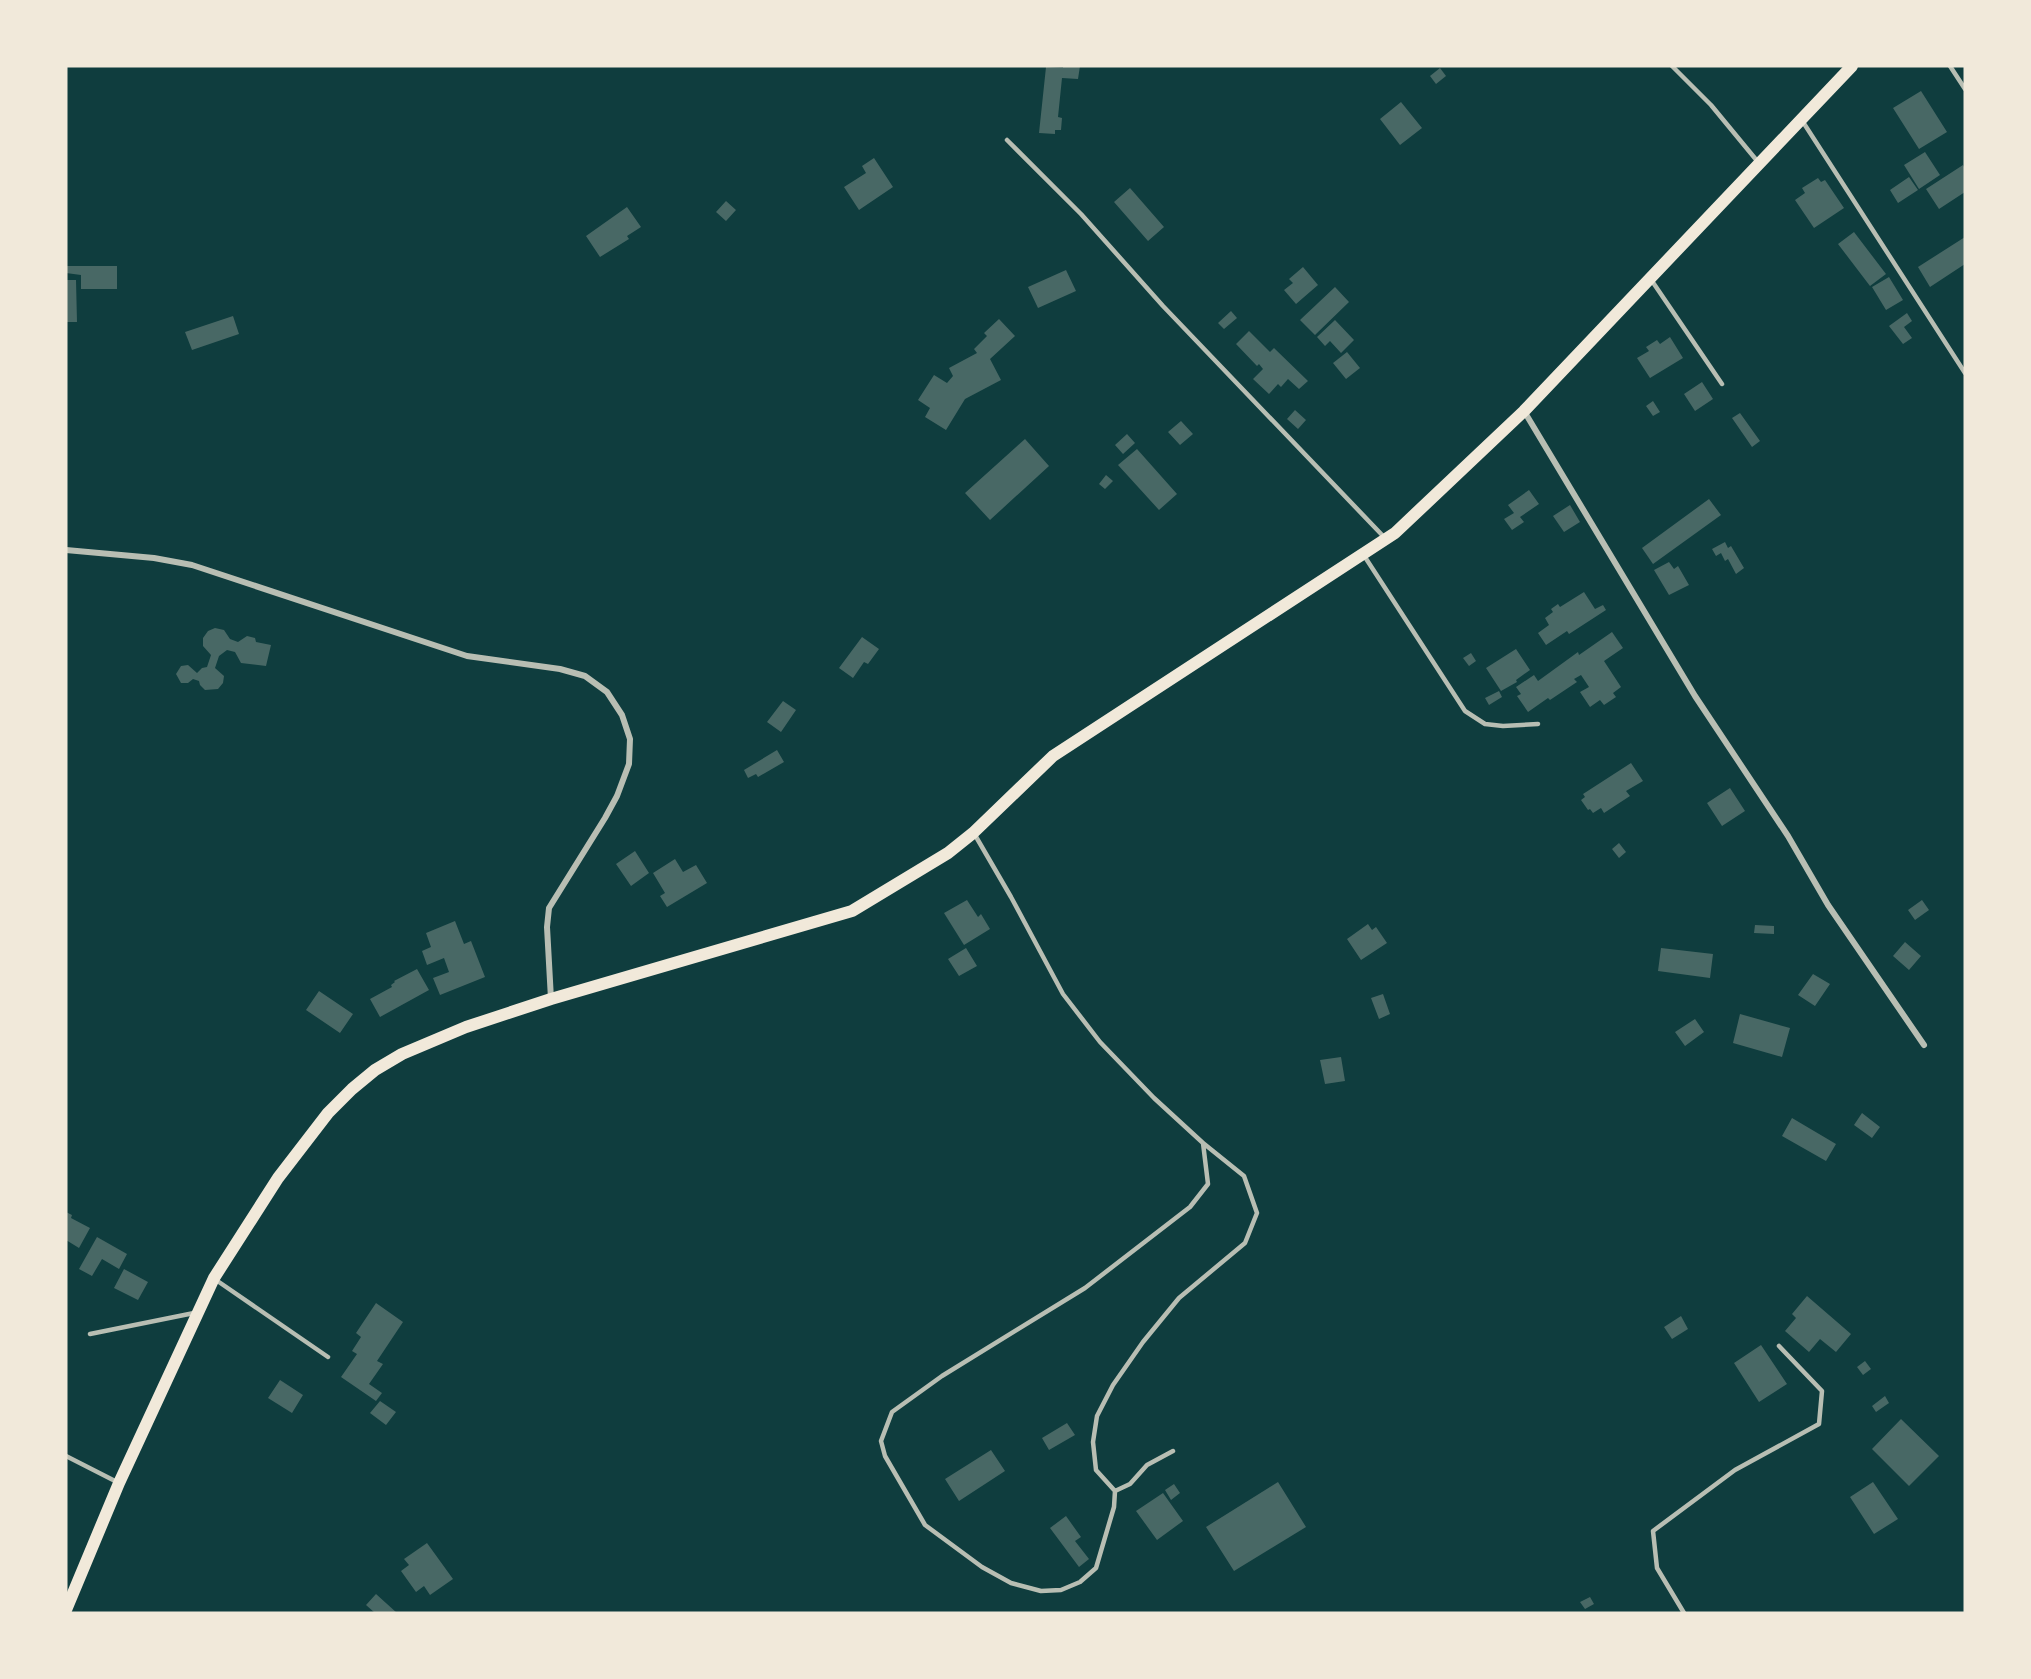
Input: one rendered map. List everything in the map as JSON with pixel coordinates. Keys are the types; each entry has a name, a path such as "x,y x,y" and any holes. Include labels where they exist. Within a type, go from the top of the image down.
{"main road":[{"path":"66,1610 119,1483 214,1278 278,1178 328,1113 375,1070 431,1040 550,999 852,911 948,854 1053,756 1395,533 1524,411 1852,66"}],"street":[{"path":"1524,411 1695,696 1788,836 1828,905 1924,1045"},
{"path":"66,550 154,558 192,566 467,656 560,669 585,676 607,692 622,715 630,739 629,764 617,796 605,818 549,908 547,927 550,999"}],"lane":[{"path":"1672,66 1711,105 1759,164"},
{"path":"1950,66 1965,89"},
{"path":"1801,120 1965,373"},
{"path":"1007,140 1081,214 1163,306 1385,539"},
{"path":"1650,278 1722,384"},
{"path":"1363,554 1466,711 1485,724 1503,726 1538,724"},
{"path":"973,832 1064,994 1100,1042 1154,1098 1203,1143 1244,1176 1257,1213 1245,1243 1179,1298 1143,1342 1113,1385 1097,1416 1093,1442 1096,1470 1115,1491 1114,1507 1096,1568 1080,1582 1061,1590 1041,1591 1011,1583 982,1567 925,1525 885,1456 881,1441 892,1412 942,1376 1085,1288 1190,1207 1208,1184 1203,1143"},
{"path":"214,1278 328,1357"},
{"path":"90,1334 197,1312"},
{"path":"1684,1613 1657,1568 1653,1531 1735,1470 1819,1424 1822,1391 1779,1346"},
{"path":"1115,1491 1130,1484 1147,1465 1173,1451"},
{"path":"66,1456 119,1483"}],"building":[{"path":"1063,66 1080,66 1078,79 1062,78 1058,117 1062,118 1061,130 1055,130 1055,134 1039,133 1046,67 1063,68"},
{"path":"1440,68 1446,76 1436,84 1430,76"},
{"path":"1921,91 1947,132 1919,149 1893,108"},
{"path":"1401,102 1422,128 1400,145 1380,119"},
{"path":"1925,152 1940,175 1919,189 1904,165"},
{"path":"874,158 893,187 859,210 844,187 866,173 862,166"},
{"path":"1963,165 1965,192 1939,209 1926,189"},
{"path":"1909,177 1918,190 1898,203 1890,190"},
{"path":"1818,178 1821,182 1825,180 1844,208 1814,228 1795,200 1805,193 1802,188"},
{"path":"1130,188 1164,227 1148,241 1114,202"},
{"path":"726,201 736,210 726,221 716,212"},
{"path":"627,207 641,227 627,236 629,239 600,257 586,236"},
{"path":"1854,232 1886,274 1870,286 1838,244"},
{"path":"1965,237 1965,264 1930,287 1918,267"},
{"path":"66,266 117,266 117,289 81,289 81,275 66,273"},
{"path":"1303,267 1318,285 1296,304 1284,290 1293,283 1289,279"},
{"path":"1066,270 1076,291 1038,308 1028,287"},
{"path":"1889,277 1903,300 1886,310 1872,287"},
{"path":"66,280 76,280 77,322 66,322"},
{"path":"1335,287 1349,302 1315,335 1300,320"},
{"path":"1231,311 1237,318 1224,329 1218,323"},
{"path":"1907,313 1912,321 1904,327 1912,338 1903,344 1889,326"},
{"path":"233,316 239,334 192,350 185,332"},
{"path":"999,319 1015,336 990,359 1001,380 965,399 946,430 925,417 930,408 918,400 934,375 947,383 953,376 949,368 977,353 974,349 987,336 984,333"},
{"path":"1335,320 1354,340 1341,353 1330,341 1325,346 1317,337"},
{"path":"1249,331 1270,352 1274,348 1308,381 1299,389 1288,379 1281,387 1278,384 1269,394 1253,379 1263,369 1259,364 1257,366 1236,344"},
{"path":"1670,337 1683,358 1650,378 1637,358 1649,351 1646,347 1657,340 1660,344"},
{"path":"1347,352 1360,368 1346,379 1333,363"},
{"path":"1702,382 1713,399 1695,411 1684,394"},
{"path":"1653,401 1660,412 1653,416 1646,406"},
{"path":"1295,410 1306,420 1298,429 1287,419"},
{"path":"1740,413 1760,441 1752,447 1732,418"},
{"path":"1181,421 1193,434 1180,445 1168,432"},
{"path":"1127,434 1135,443 1123,454 1115,445"},
{"path":"1025,439 1049,466 990,520 965,493"},
{"path":"1137,449 1177,494 1159,510 1118,465"},
{"path":"1106,475 1113,481 1105,489 1099,484"},
{"path":"1529,490 1539,504 1520,517 1524,522 1512,530 1504,519 1514,513 1508,505"},
{"path":"1709,499 1721,515 1653,564 1642,548"},
{"path":"1570,505 1580,522 1564,532 1553,516"},
{"path":"1725,542 1728,548 1731,546 1744,568 1736,574 1728,559 1725,561 1721,553 1716,556 1712,549"},
{"path":"1669,562 1674,569 1678,566 1689,585 1669,595 1654,570"},
{"path":"1584,592 1595,609 1603,605 1606,610 1569,634 1567,631 1546,645 1538,633 1549,625 1545,618 1553,612 1551,609 1558,604 1560,607"},
{"path":"215,628 224,630 230,639 238,642 247,636 255,638 256,642 271,645 266,666 241,663 235,652 227,650 219,656 215,668 224,676 223,683 218,689 205,690 199,681 193,679 188,683 181,683 176,674 181,666 188,665 197,673 207,667 211,655 203,646 203,638 208,631"},
{"path":"1612,632 1623,648 1604,661 1621,687 1613,693 1616,697 1604,705 1600,700 1590,707 1580,692 1589,687 1581,675 1574,679 1577,682 1528,712 1517,696 1521,694 1516,687 1534,675 1538,681 1578,652 1579,655"},
{"path":"862,637 879,649 868,664 864,662 853,678 839,668"},
{"path":"1516,649 1530,670 1516,680 1517,682 1501,691 1486,668"},
{"path":"1471,653 1476,661 1469,666 1463,658"},
{"path":"1499,691 1502,697 1489,705 1485,698"},
{"path":"783,701 796,710 781,732 767,722"},
{"path":"777,750 784,762 758,777 756,774 748,778 744,770"},
{"path":"1631,763 1643,781 1626,791 1630,796 1604,813 1601,808 1593,813 1590,809 1588,810 1581,800 1585,797 1583,794"},
{"path":"1730,788 1745,811 1722,826 1707,803"},
{"path":"1619,843 1626,852 1619,858 1612,849"},
{"path":"635,851 649,873 631,886 616,864"},
{"path":"675,859 683,872 696,865 707,883 667,907 660,896 665,893 653,873"},
{"path":"967,900 978,917 981,914 990,929 964,945 944,913"},
{"path":"1922,900 1929,910 1915,920 1908,910"},
{"path":"455,921 464,944 471,941 485,977 440,995 433,978 449,972 444,958 427,965 422,951 431,947 426,933"},
{"path":"1368,924 1372,930 1376,927 1387,943 1361,960 1347,939"},
{"path":"1755,925 1774,926 1774,934 1754,933"},
{"path":"1905,942 1921,956 1909,970 1893,956"},
{"path":"966,948 977,966 959,976 948,959"},
{"path":"1661,948 1713,954 1710,978 1658,971"},
{"path":"417,969 429,990 380,1017 370,999 392,987 394,981"},
{"path":"1813,974 1830,984 1815,1006 1798,995"},
{"path":"319,991 353,1014 340,1033 306,1010"},
{"path":"1383,994 1390,1014 1379,1019 1371,998"},
{"path":"1740,1014 1790,1028 1782,1057 1733,1043"},
{"path":"1695,1019 1704,1032 1685,1046 1675,1032"},
{"path":"1341,1057 1345,1081 1325,1084 1320,1060"},
{"path":"1862,1113 1880,1127 1872,1138 1854,1125"},
{"path":"1792,1118 1836,1144 1826,1161 1782,1136"},
{"path":"66,1212 72,1215 71,1218 90,1228 79,1248 66,1240"},
{"path":"97,1237 127,1254 119,1269 102,1259 92,1276 79,1269"},
{"path":"124,1269 148,1282 138,1300 114,1288"},
{"path":"1807,1296 1851,1334 1836,1352 1820,1339 1809,1352 1785,1331 1796,1318 1792,1314"},
{"path":"376,1303 403,1322 377,1361 383,1364 369,1384 382,1393 376,1401 341,1377 357,1354 352,1351 361,1337 356,1333"},
{"path":"1681,1316 1688,1329 1672,1339 1664,1327"},
{"path":"1761,1345 1787,1384 1759,1402 1734,1363"},
{"path":"1865,1361 1871,1369 1863,1375 1857,1367"},
{"path":"280,1380 303,1395 292,1413 268,1398"},
{"path":"1885,1396 1889,1403 1876,1412 1872,1406"},
{"path":"380,1401 396,1412 386,1425 370,1413"},
{"path":"1901,1419 1939,1456 1909,1486 1872,1449"},
{"path":"1067,1423 1075,1435 1049,1450 1042,1438"},
{"path":"991,1450 1005,1471 959,1501 945,1479"},
{"path":"1278,1482 1306,1527 1234,1571 1206,1527"},
{"path":"1873,1482 1898,1519 1874,1534 1850,1497"},
{"path":"1174,1484 1180,1493 1171,1500 1165,1490"},
{"path":"1163,1493 1183,1521 1157,1540 1136,1511"},
{"path":"1066,1516 1081,1537 1075,1541 1089,1559 1079,1567 1050,1528"},
{"path":"427,1543 453,1579 430,1595 424,1586 416,1592 401,1571 409,1565 404,1559"},
{"path":"376,1594 397,1613 375,1613 366,1605"},
{"path":"1590,1597 1594,1604 1585,1609 1580,1602"}]}
